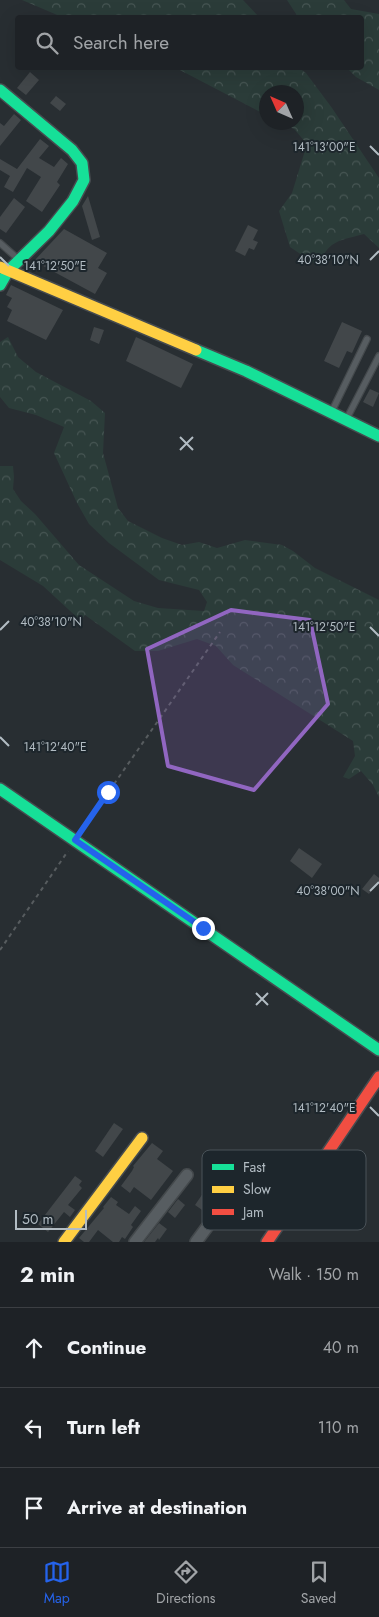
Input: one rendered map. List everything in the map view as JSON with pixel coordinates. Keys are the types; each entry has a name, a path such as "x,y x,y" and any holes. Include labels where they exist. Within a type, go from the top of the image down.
{"street":[{"path":"0,90 72,150 82,163 84,180 72,201 49,231 19,260 4,269 0,285"},
{"path":"4,269 246,372 379,436"},
{"path":"0,789 379,1050"},
{"path":"329,1150 379,1077"},
{"path":"64,1242 142,1138"},
{"path":"135,1242 187,1175"},
{"path":"196,1242 205,1230"},
{"path":"267,1242 275,1230"}],"lane":[{"path":"0,243 19,260"},
{"path":"331,413 367,339"},
{"path":"346,420 379,356"}],"path":[{"path":"0,950 220,632"}],"highlighted area":[{"path":"231,610 310,620 328,704 254,790 168,766 147,649"}],"green space":[{"path":"22,0 243,0 257,15 57,15"},
{"path":"287,0 344,0 351,9 379,14 379,90 356,77 349,70 364,70 364,15 297,15"},
{"path":"180,70 302,70 306,73 379,178 379,248 364,234 347,238 331,246 322,257 318,266 290,247 279,211 292,193 307,144 295,130 304,130 304,85 259,85 259,111"},
{"path":"8,337 18,357 36,372 91,401 105,413 103,453 118,508 128,521 162,538 182,545 199,542 217,548 245,540 282,545 315,568 379,600 379,797 373,785 361,771 349,779 343,777 355,756 353,741 233,665 216,646 197,639 158,651 135,651 85,615 81,621 43,586 0,560 0,466 13,466 13,489 21,501 35,514 79,565 134,601 158,608 204,611 207,602 199,590 159,580 109,543 89,524 54,453 64,427 36,415 9,408 0,397 0,342"}],"building":[{"path":"30,72 39,80 26,95 17,88"},
{"path":"56,96 66,104 60,111 50,103"},
{"path":"14,114 21,120 0,146 0,123 4,126"},
{"path":"40,139 49,146 39,158 54,167 61,158 68,164 57,182 60,185 42,212 26,201 41,177 27,168 13,192 4,187 10,176 0,170 0,159 17,169"},
{"path":"88,196 100,237 92,240 82,206"},
{"path":"14,198 25,207 6,233 0,229 0,217"},
{"path":"248,225 258,230 253,240 258,242 254,250 249,248 245,256 235,251"},
{"path":"64,229 107,253 98,268 107,273 95,294 34,261"},
{"path":"11,285 63,310 46,340 7,321 12,310 7,307 12,298 6,295"},
{"path":"342,322 362,331 352,353 347,351 339,368 324,361"},
{"path":"94,327 104,330 99,344 90,340"},
{"path":"136,337 193,364 181,388 126,361"},
{"path":"370,389 379,393 373,407 363,402"},
{"path":"299,848 322,864 312,878 290,861"},
{"path":"374,874 379,878 379,881 369,894 362,889"},
{"path":"114,1123 123,1129 103,1157 95,1151"},
{"path":"152,1143 163,1151 157,1159 173,1171 151,1200 134,1187 130,1193 121,1186 132,1171 133,1166"},
{"path":"75,1176 82,1181 79,1185 82,1188 68,1205 75,1210 70,1217 64,1212 48,1232 38,1224"},
{"path":"202,1195 202,1210 195,1205"},
{"path":"111,1197 118,1202 116,1205 129,1214 135,1206 141,1211 131,1225 133,1227 125,1239 122,1237 119,1242 113,1242 98,1230 89,1242 84,1242 79,1238"},
{"path":"178,1199 185,1205 175,1218 168,1212"},
{"path":"159,1223 167,1229 159,1240 158,1238 155,1242 144,1242"}],"traffic: fast":[{"path":"0,90 72,150 82,163 84,180 73,201 49,231 8,271 0,285"},
{"path":"196,350 246,371 379,436"},
{"path":"0,789 379,1050"}],"traffic: slow":[{"path":"0,267 196,350"},
{"path":"64,1242 142,1138"}],"traffic: jam":[{"path":"329,1150 379,1077"},
{"path":"267,1242 275,1230"}],"route":[{"path":"108,792 75,840 203,928"}]}
